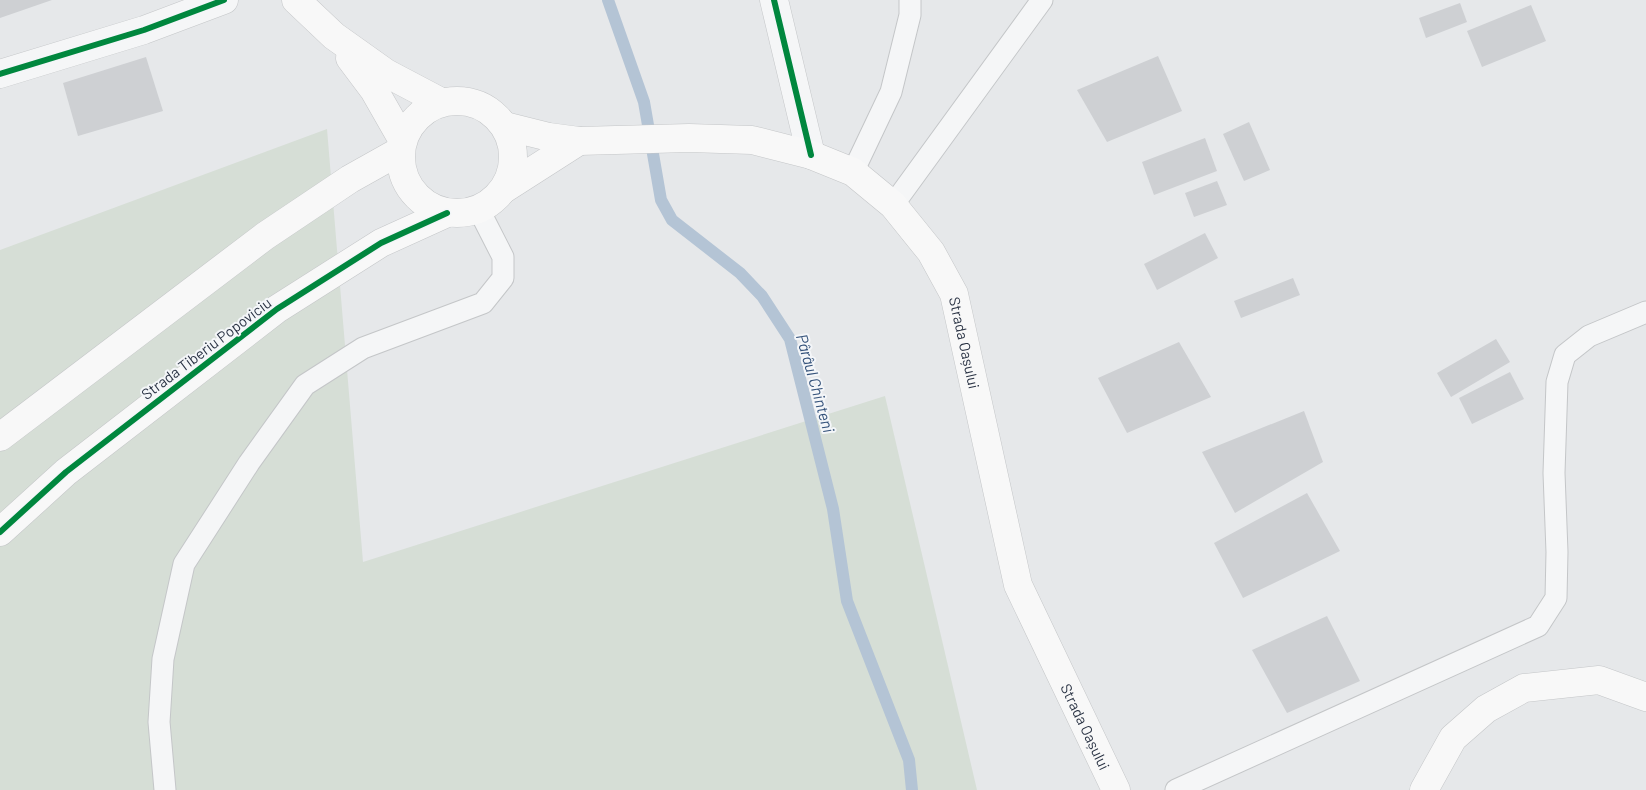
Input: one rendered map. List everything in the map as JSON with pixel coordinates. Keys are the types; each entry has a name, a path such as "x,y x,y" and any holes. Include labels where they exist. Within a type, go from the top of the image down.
{"main road":[{"path":"296,0 334,36 386,73 441,102"},
{"path":"334,36 374,90 401,145 402,172 411,191 427,206 447,213 468,213 488,204 504,189 586,141"},
{"path":"0,437 265,236 401,145 417,115 441,102 465,100 488,109 505,126 514,147 513,169 504,189"},
{"name":"Strada Oașului","path":"505,126 549,137 586,141 689,138 752,140 811,155 853,172 893,205 931,252 954,294 1018,585 1116,790"},
{"name":"Strada Tiberiu Popoviciu","path":"0,532 66,472 277,309 382,243 447,213"},
{"path":"1424,790 1453,738 1486,708 1524,688 1599,680 1646,697"}],"street":[{"path":"0,74 144,30 224,0"},
{"path":"774,0 811,155"}],"lane":[{"path":"853,172 891,92 910,14 910,0"},
{"path":"893,205 1042,0"},
{"path":"164,790 159,722 163,659 184,564 250,463 305,385 363,348 483,303 503,278 503,257 478,208"},
{"path":"1176,790 1538,626 1556,598 1557,552 1554,473 1558,382 1565,355 1589,336 1646,312"}],"shaded area":[{"path":"327,129 363,562 885,396 977,790 0,790 0,250"}],"building":[{"path":"0,0 52,0 0,18"},
{"path":"1460,3 1467,22 1426,38 1419,18"},
{"path":"1531,5 1546,41 1482,67 1467,31"},
{"path":"1158,56 1182,111 1107,142 1077,90"},
{"path":"146,57 163,111 78,136 63,83"},
{"path":"1249,122 1270,170 1244,181 1223,134"},
{"path":"1205,138 1217,171 1154,195 1142,162"},
{"path":"1217,181 1227,205 1194,217 1185,193"},
{"path":"1205,233 1218,258 1157,290 1144,264"},
{"path":"1293,278 1300,295 1241,318 1234,301"},
{"path":"1496,339 1510,362 1451,397 1437,373"},
{"path":"1179,342 1211,397 1127,433 1098,378"},
{"path":"1510,372 1524,399 1472,424 1459,398"},
{"path":"1304,411 1323,462 1235,513 1202,452"},
{"path":"1307,493 1340,551 1243,598 1214,543"},
{"path":"1327,616 1360,681 1287,713 1252,650"}],"waterway":[{"name":"Pârâul Chinteni","path":"608,0 644,102 661,200 672,220 740,273 762,296 790,339 833,509 847,601 909,760 912,790"}],"cycle path":[{"path":"0,74 144,30 224,0"},
{"path":"774,0 811,155"},
{"path":"0,532 66,472 277,309 381,243 447,213"}]}
